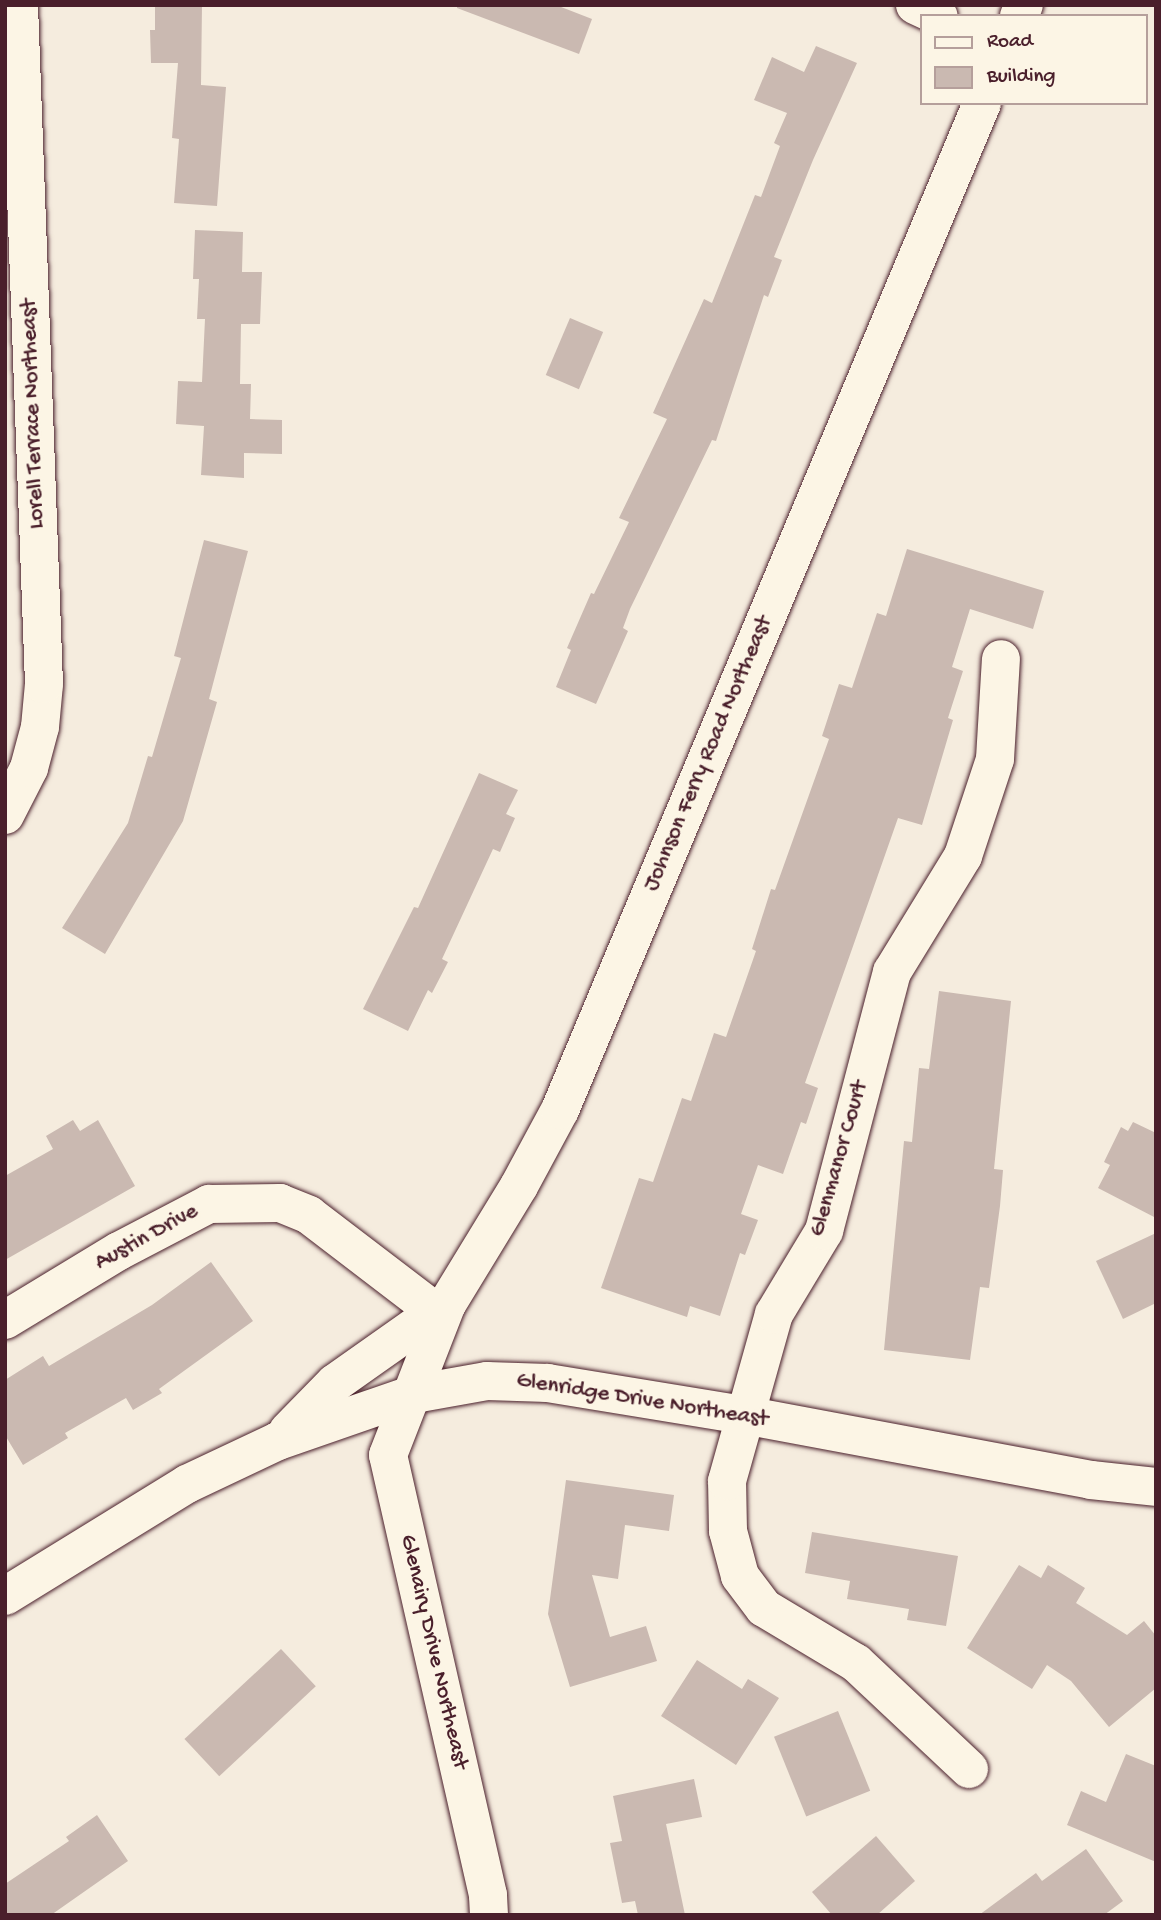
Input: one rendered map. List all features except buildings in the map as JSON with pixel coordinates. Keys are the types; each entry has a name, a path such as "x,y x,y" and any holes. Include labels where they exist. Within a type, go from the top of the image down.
{"street":[{"name":"Lorell Terrace Northeast","path":"5,815 29,768 40,727 44,684 19,5"},
{"path":"915,5 935,14"},
{"name":"Johnson Ferry Road Northeast","path":"414,1394 442,1308 519,1186 560,1110 981,105"},
{"name":"Glenmanor Court","path":"969,1769 856,1663 764,1608 740,1576 728,1531 727,1481 774,1314 824,1231 891,972 963,856 995,759 1001,659"},
{"name":"Austin Drive","path":"5,1320 119,1251 209,1204 280,1203 309,1215 442,1308"},
{"path":"278,1441 335,1384 442,1308"},
{"name":"Glenridge Drive Northeast","path":"5,1596 187,1484 278,1441 414,1394 488,1381 548,1383 744,1415 1025,1468 1156,1487"},
{"name":"Glenairy Drive Northeast","path":"414,1394 388,1454 488,1895 489,1915"}]}
